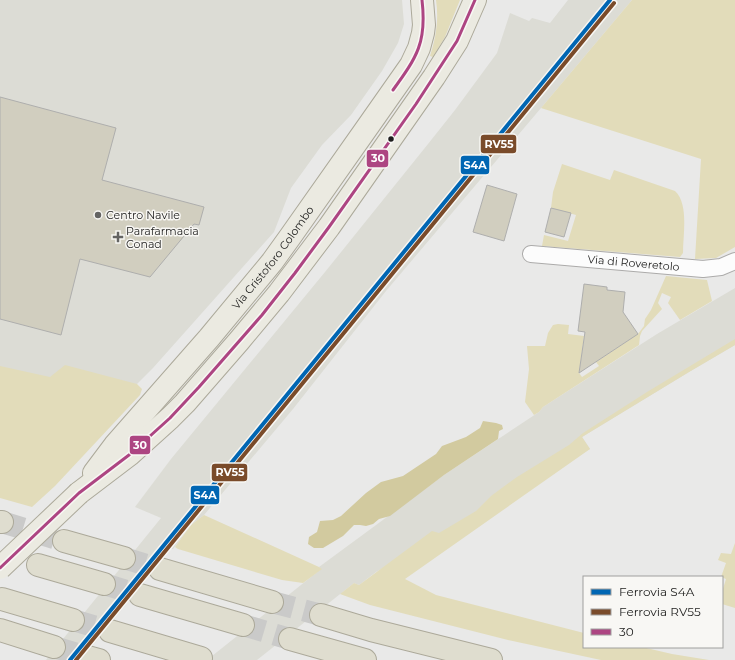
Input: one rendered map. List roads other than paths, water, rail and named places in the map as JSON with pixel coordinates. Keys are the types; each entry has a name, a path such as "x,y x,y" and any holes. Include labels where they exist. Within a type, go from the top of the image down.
{"highway":[{"path":"64,541 124,558"},
{"path":"38,565 104,584"},
{"path":"160,569 272,602"},
{"path":"140,595 244,625"},
{"path":"2,599 73,620"},
{"path":"321,615 371,630 491,660"},
{"path":"0,630 54,647"},
{"path":"110,631 201,658"},
{"path":"290,639 365,660"}],"main road":[{"name":"Via Cristoforo Colombo","path":"79,493 115,445 209,338 272,262 411,65 419,48 423,33 424,15 422,0"},
{"name":"Via Cristoforo Colombo","path":"0,568 79,493 129,455 170,418 222,361 275,299 329,227 430,83 457,41 476,0"}],"street":[{"name":"Via di Roveretolo","path":"531,254 703,269 721,267 735,261"}],"tunnel":[{"path":"2,522 64,541"},
{"path":"124,558 160,569"},
{"path":"104,584 140,595"},
{"path":"272,602 321,615"},
{"path":"73,620 110,631"},
{"path":"243,625 290,639"},
{"path":"54,647 88,657"}],"rail line":[{"name":"S4A","path":"70,660 610,0"},
{"name":"RV55","path":"76,660 614,3"}],"place":[{"name":"Centro Navile","path":"98,215"},
{"name":"Parafarmacia Conad","path":"118,237"}]}
